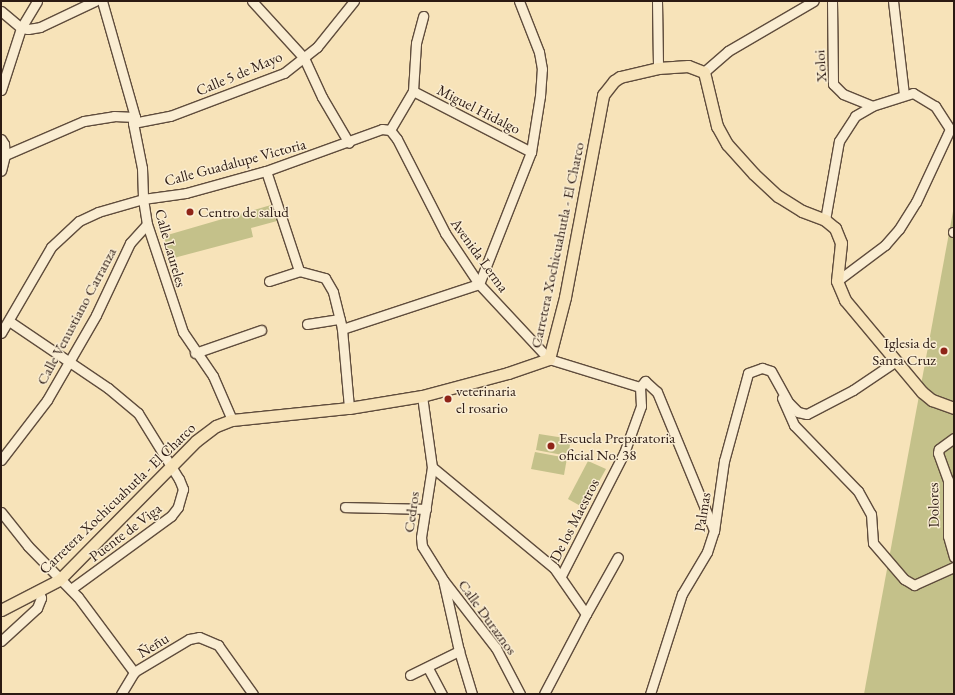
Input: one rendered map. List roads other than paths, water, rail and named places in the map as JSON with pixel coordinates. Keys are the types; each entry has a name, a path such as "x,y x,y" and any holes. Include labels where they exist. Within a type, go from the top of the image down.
{"main road":[{"name":"Carretera Xochicuahutla - El Charco","path":"1,610 39,592 59,580 170,466 206,433 232,420 349,408 422,396 508,373 549,360 565,297 603,95 614,81 658,68 688,66 704,72"},
{"path":"704,72 717,126 739,159 778,196 802,212 825,220 835,228 841,243 837,281 845,300 896,361 932,400 954,408"}],"street":[{"path":"1,90 21,28 37,1"},
{"path":"1,11 21,28 40,27 95,1"},
{"name":"Calle Laureles","path":"102,1 134,120 142,168 143,199 147,224 177,316 195,352 214,376 232,420"},
{"path":"252,1 304,58 322,97 349,143"},
{"name":"Calle 5 de Mayo","path":"5,155 84,121 114,116 134,120 170,116 284,72 304,58 334,28 354,1"},
{"path":"342,329 479,284 531,152 542,69 539,52 519,1"},
{"path":"657,1 658,68"},
{"path":"704,72 728,51 814,1"},
{"name":"Xoloi","path":"832,1 833,84 843,94 872,106"},
{"path":"893,1 904,94"},
{"path":"390,130 413,91 416,44 423,16"},
{"name":"Miguel Hidalgo","path":"413,91 531,152"},
{"path":"825,220 839,141 855,116 872,106 904,94 913,93 927,100 946,119 952,130 916,202 899,229 885,245 837,281"},
{"name":"Calle Guadalupe Victoria","path":"1,333 51,247 65,231 78,221 98,212 143,199 186,193 266,170 349,143 382,129 390,130"},
{"name":"Avenida Lerma","path":"390,130 397,139 442,228 479,284 549,360"},
{"path":"1,139 4,144 5,155 1,172"},
{"path":"266,170 299,271"},
{"name":"Calle Venustiano Carranza","path":"1,460 38,412 71,361 127,250 147,224"},
{"path":"269,281 299,271 319,275 329,282 342,329 349,408"},
{"path":"307,324 340,319"},
{"path":"9,321 71,361 138,413 170,466"},
{"path":"195,352 261,330"},
{"path":"549,360 640,387 645,381 657,392 714,531"},
{"name":"Palmas","path":"780,391 794,409 807,414 853,390 896,361"},
{"name":"Palmas","path":"650,694 682,594 707,552 714,531 724,461 748,372 756,369 768,369 771,371 780,391 786,412 794,425 858,491 871,514 874,543 904,579 914,584 954,566"},
{"name":"De los Maestros","path":"432,467 561,576 624,453 641,406 640,387"},
{"name":"Cedros","path":"422,396 432,467 421,537 422,546 443,580 459,651 472,694"},
{"name":"Dolores","path":"954,438 939,449 938,453 948,480 948,536 954,557"},
{"name":"Puente de Viga","path":"71,590 171,516 178,507 183,489 179,479 170,466"},
{"path":"345,507 426,509"},
{"name":"Ñeñu","path":"1,512 59,580 71,590 134,672 189,639 199,637 218,645 253,694"},
{"path":"544,694 618,557"},
{"path":"561,576 586,614"},
{"name":"Calle Duraznos","path":"443,580 496,648 520,694"},
{"path":"1,641 37,608 41,598 39,592"},
{"path":"410,676 459,651"},
{"path":"428,668 442,694"},
{"path":"121,694 134,672"}],"place":[{"name":"Centro de salud","path":"190,212"},
{"name":"Iglesia de Santa Cruz","path":"944,351"},
{"name":"veterinaria el rosario","path":"448,399"},
{"name":"Escuela Preparatoria oficial No. 38","path":"551,446"}]}
